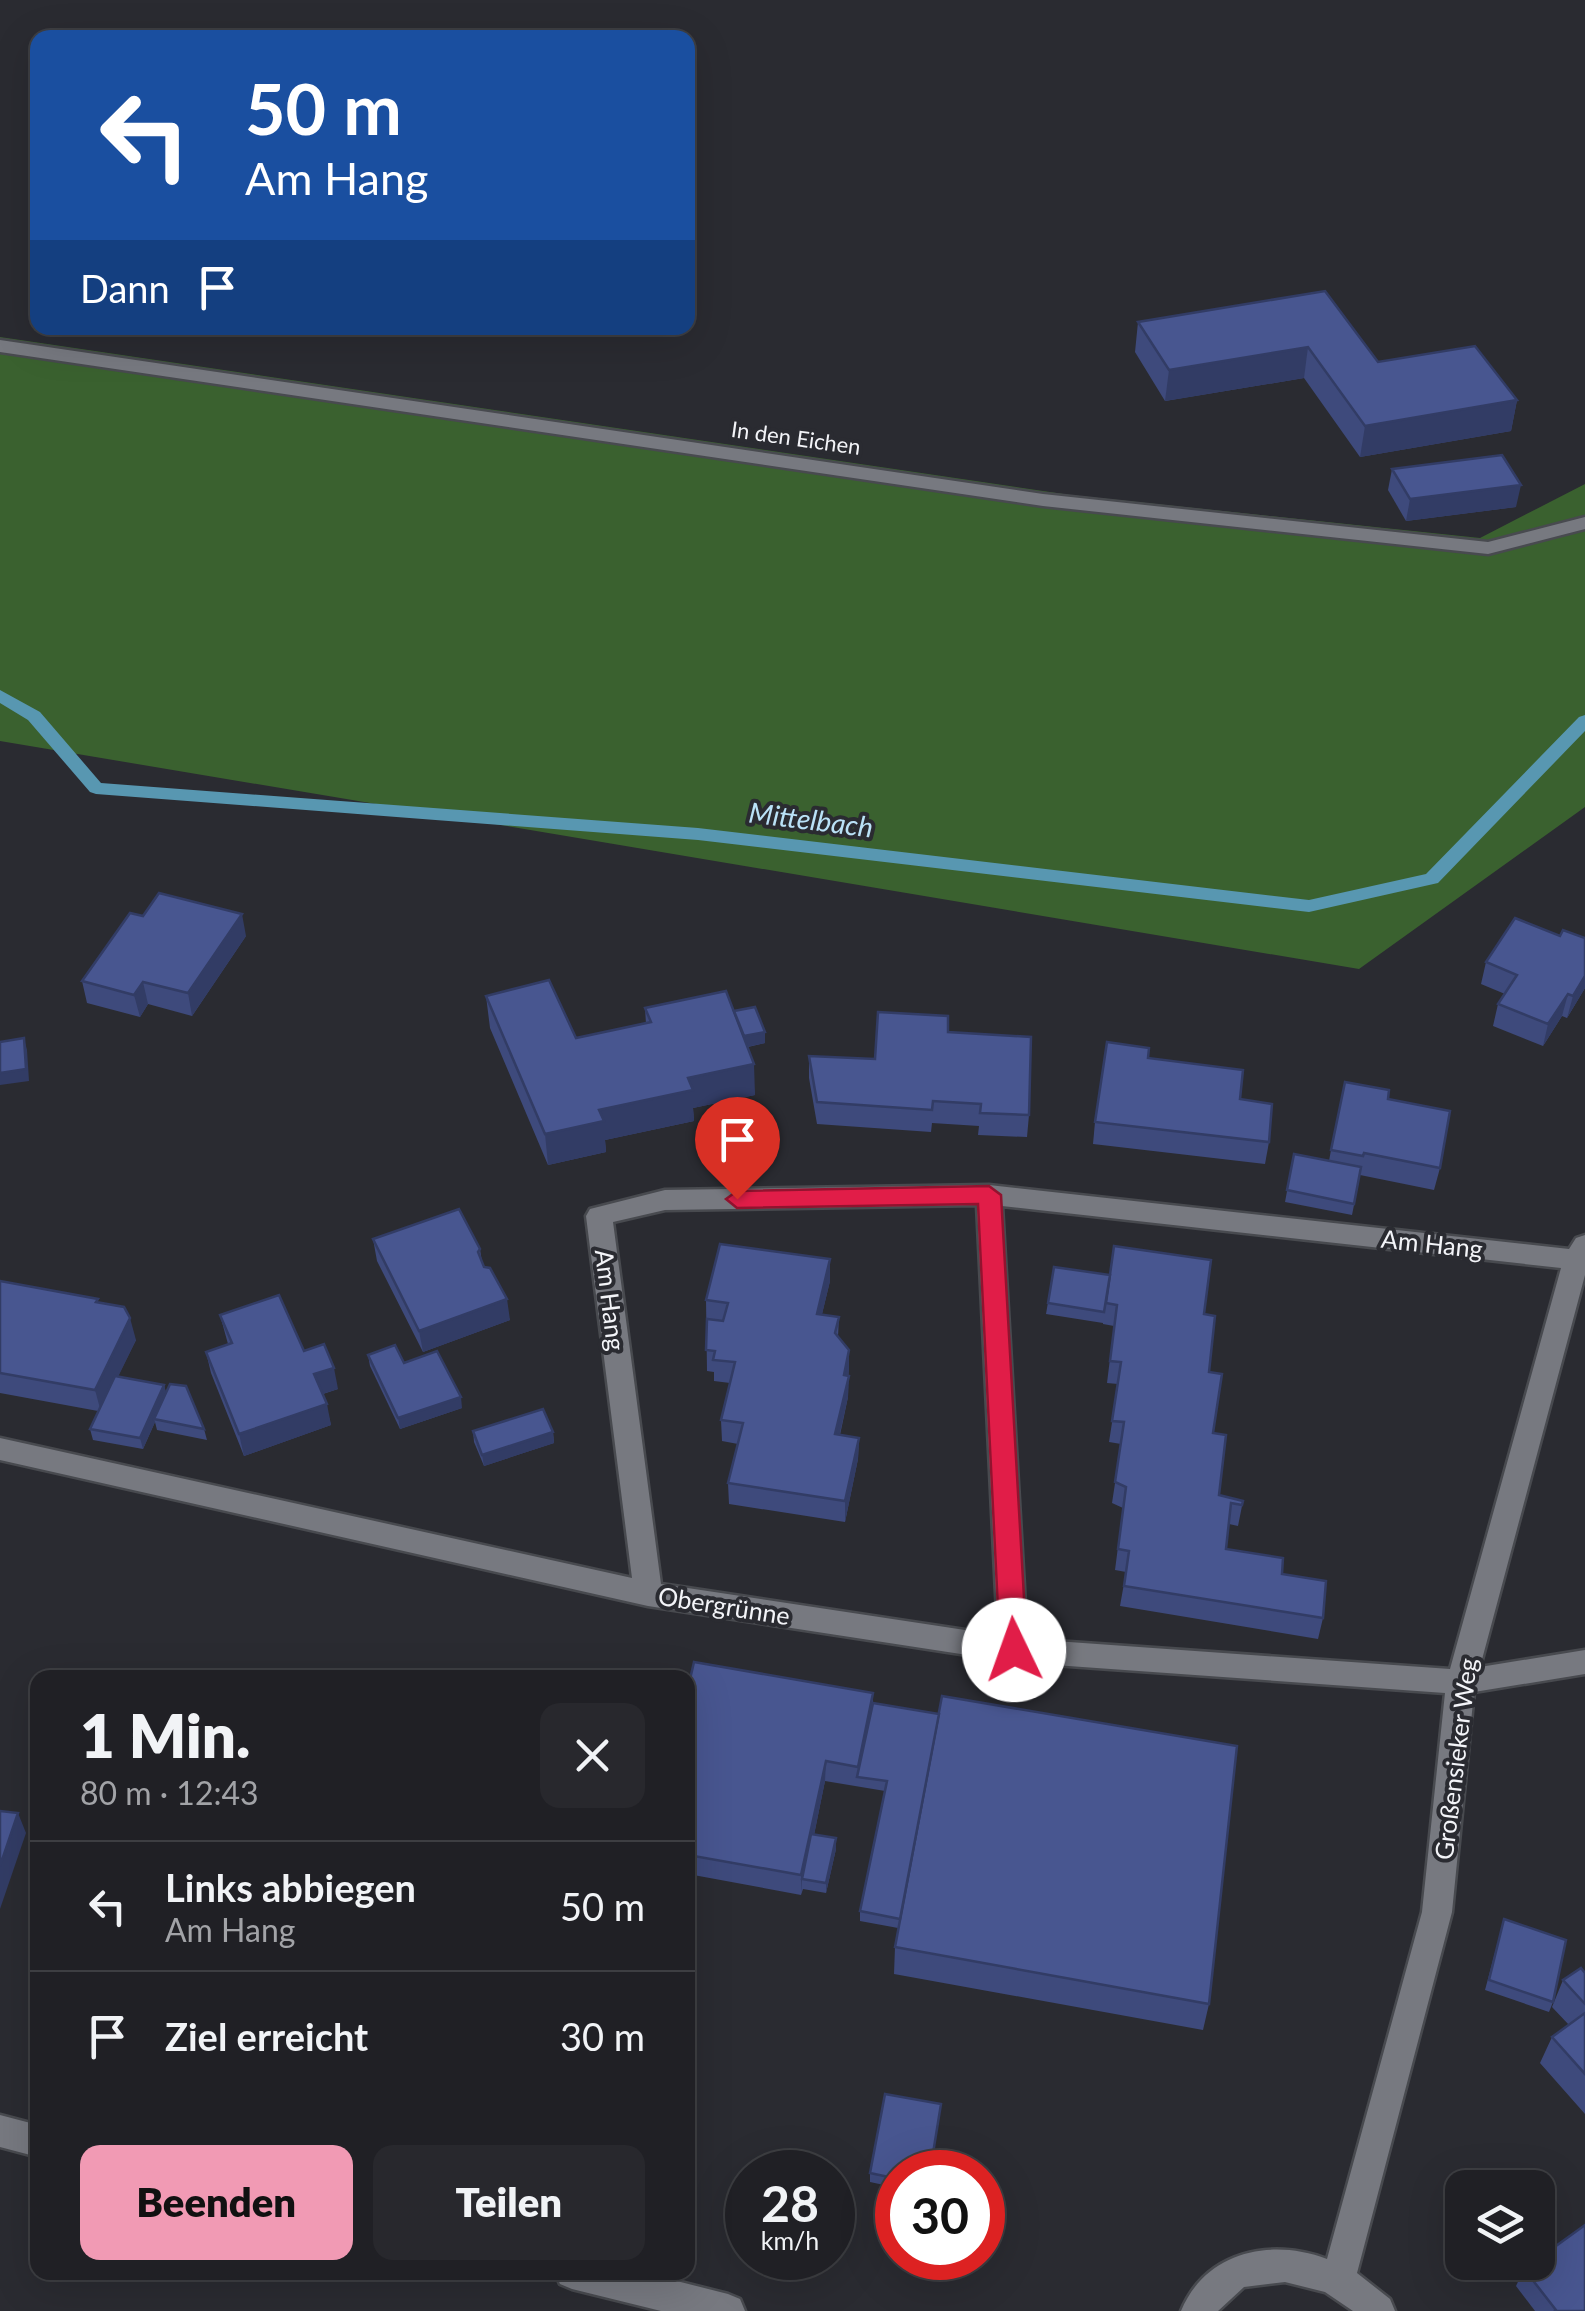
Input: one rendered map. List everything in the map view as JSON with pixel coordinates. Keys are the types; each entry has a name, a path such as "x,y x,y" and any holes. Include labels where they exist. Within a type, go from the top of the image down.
{"street":[{"name":"In den Eichen","path":"0,346 1043,500 1488,548 1585,524"},
{"name":"Am Hang","path":"648,1594 599,1216 665,1200 989,1195 1580,1252"},
{"path":"989,1195 1014,1650"},
{"name":"Großensieker Weg","path":"1339,2278 1437,1912 1461,1682 1580,1252"},
{"name":"Obergrünne","path":"0,1449 648,1594 1014,1650 1461,1682 1585,1662"},
{"path":"0,2132 30,2139"},
{"path":"1198,2311 1204,2300 1231,2276 1264,2264 1302,2264 1339,2278 1378,2311"},
{"path":"604,2280 728,2311"}],"green space":[{"path":"0,337 1070,495 1480,538 1585,484 1585,807 1359,969 0,741"}],"building":[{"path":"1325,291 1378,362 1475,346 1517,400 1365,426 1308,347 1169,370 1138,322"},
{"path":"1502,455 1521,485 1410,499 1392,469"},
{"path":"159,893 242,914 188,993 143,982 134,995 82,981 130,913 143,916"},
{"path":"1515,918 1560,936 1563,930 1585,938 1585,976 1548,1024 1498,1004 1517,975 1486,962"},
{"path":"549,980 576,1038 651,1022 645,1008 726,991 754,1064 688,1078 693,1090 599,1110 604,1121 545,1134 486,996"},
{"path":"755,1007 765,1032 744,1036 734,1011"},
{"path":"878,1012 948,1016 948,1032 1031,1037 1029,1115 980,1113 981,1104 933,1101 932,1110 817,1102 809,1056 875,1059"},
{"path":"24,1038 26,1069 0,1073 0,1042"},
{"path":"1107,1042 1149,1048 1148,1058 1243,1070 1240,1099 1272,1104 1269,1142 1095,1122"},
{"path":"1345,1082 1389,1090 1388,1099 1450,1111 1440,1168 1331,1150"},
{"path":"1294,1154 1361,1167 1354,1204 1287,1190"},
{"path":"459,1209 480,1249 484,1267 490,1268 507,1299 419,1331 373,1239"},
{"path":"720,1244 830,1259 817,1314 839,1317 835,1333 849,1350 844,1375 849,1376 835,1434 859,1438 845,1501 728,1483 743,1423 721,1420 735,1362 713,1360 715,1351 706,1350 707,1319 723,1321 728,1303 706,1300"},
{"path":"1114,1246 1211,1260 1204,1314 1215,1316 1209,1372 1222,1374 1213,1433 1226,1435 1219,1495 1243,1501 1242,1505 1231,1503 1226,1549 1283,1558 1282,1574 1326,1581 1323,1618 1124,1586 1129,1551 1118,1549 1126,1487 1115,1482 1124,1422 1112,1421 1121,1362 1110,1361 1117,1305 1106,1303"},
{"path":"1054,1267 1110,1275 1104,1312 1048,1303"},
{"path":"0,1281 124,1307 130,1318 95,1390 0,1373"},
{"path":"279,1295 304,1351 324,1344 334,1368 314,1374 327,1404 239,1434 206,1352 232,1343 220,1315"},
{"path":"395,1345 404,1363 437,1351 461,1397 398,1418 368,1355"},
{"path":"115,1376 164,1385 140,1438 90,1429"},
{"path":"170,1384 186,1386 204,1429 154,1419"},
{"path":"543,1409 553,1432 482,1455 473,1431"},
{"path":"694,1662 873,1693 858,1767 826,1761 801,1875 695,1856"},
{"path":"942,1696 1237,1746 1209,2004 895,1947"},
{"path":"873,1703 939,1714 900,1919 860,1911 887,1781 857,1777"},
{"path":"0,1811 18,1813 0,1866"},
{"path":"811,1834 836,1838 826,1883 802,1879"},
{"path":"1504,1919 1566,1940 1553,2002 1489,1980"},
{"path":"1581,1968 1585,1973 1585,2004 1563,1980"},
{"path":"1585,2013 1585,2074 1552,2037"},
{"path":"885,2094 941,2104 934,2150 875,2150 875,2174 870,2173"},
{"path":"1585,2225 1585,2311 1554,2311 1533,2280 1555,2280 1555,2247"}],"waterway":[{"name":"Mittelbach","path":"0,695 34,716 96,788 698,834 1309,906 1432,879 1585,721"}],"route":[{"path":"737,1199 989,1195 1014,1650"}]}
